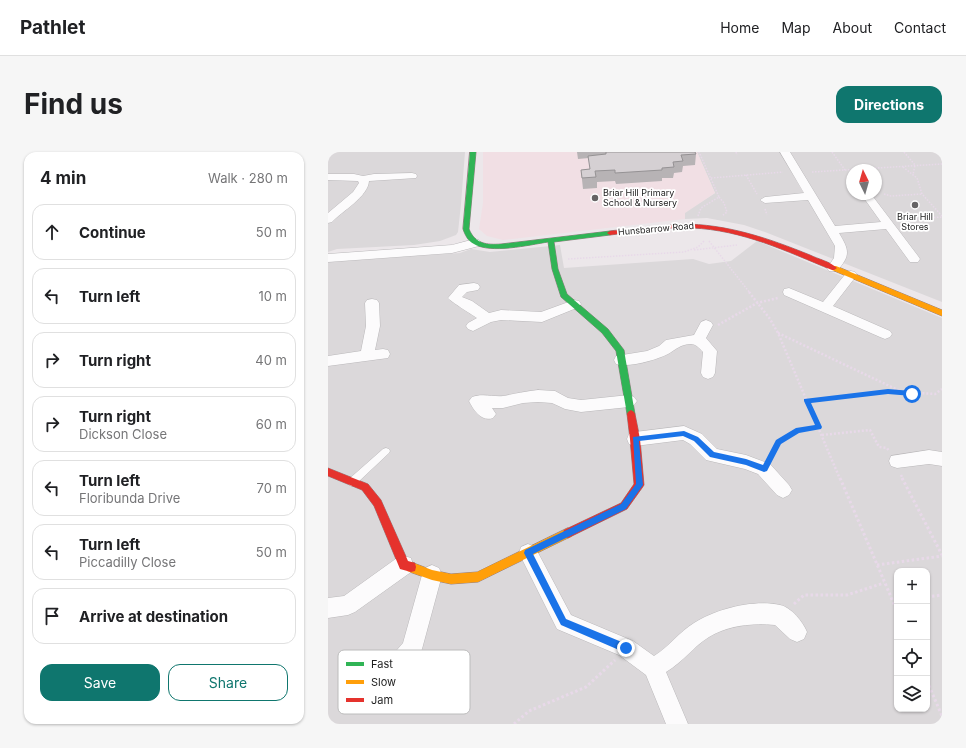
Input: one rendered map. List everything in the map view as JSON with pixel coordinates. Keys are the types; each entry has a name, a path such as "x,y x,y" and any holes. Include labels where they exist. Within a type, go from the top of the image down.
{"street":[{"path":"473,152 466,229 467,235 475,243"},
{"path":"785,152 833,230 841,246 842,254 840,260 833,268"},
{"path":"328,176 354,177 362,179 414,173 409,187"},
{"path":"328,220 334,213 355,198 361,191 364,183 362,179"},
{"path":"765,200 812,196"},
{"path":"871,200 914,259"},
{"path":"833,230 888,223"},
{"name":"Hunsbarrow Road","path":"328,258 452,249 475,243 489,246 698,224 746,232 942,313"},
{"path":"328,472 365,487 378,503 404,565 432,575 451,579 478,577 624,506 639,485 635,439 620,350 605,331 564,295 554,261 551,240"},
{"path":"906,248 922,247"},
{"path":"825,308 851,275"},
{"path":"474,287 463,288 454,298 467,304 486,318"},
{"path":"788,292 885,334"},
{"path":"367,356 373,326 372,303"},
{"path":"473,326 486,318 501,315 542,317 574,304"},
{"path":"696,341 703,333 706,326"},
{"path":"621,360 648,356 664,350 671,344 691,339 702,342 710,351 708,373"},
{"path":"328,361 343,357 383,354"},
{"path":"488,414 477,402 503,402 523,397 538,396 555,397 565,403 581,406 629,402"},
{"path":"635,439 684,433 696,439 712,455 746,462 764,469 783,490"},
{"path":"897,461 929,457 942,459"},
{"path":"528,553 564,622 626,648 653,668 677,724"},
{"path":"328,608 348,605 404,565"},
{"path":"410,650 432,575"},
{"path":"653,668 670,658 701,630 725,619 758,613 780,615 797,632"}],"lane":[{"path":"352,482 386,451"}],"path":[{"path":"699,152 727,212 725,215 717,218 714,226"},
{"path":"832,152 845,170"},
{"path":"904,152 915,165"},
{"path":"711,178 784,172 798,173 942,164"},
{"path":"913,175 915,165"},
{"path":"902,166 917,178 922,194 942,217"},
{"path":"884,194 891,196 922,194"},
{"path":"698,217 701,208 719,197"},
{"path":"888,223 942,217"},
{"path":"684,252 696,249 702,244 705,240 704,235 770,319 778,333 819,427 884,583 894,600"},
{"path":"554,261 684,252 738,245"},
{"path":"706,326 712,324 719,326 757,303"},
{"path":"778,333 903,392"},
{"path":"807,401 888,391 935,394 942,389"},
{"path":"764,469 778,442 798,430 819,427"},
{"path":"822,435 870,430 879,447 887,448 897,461 903,480 942,555 877,565"},
{"path":"780,615 804,595 847,595 884,583"},
{"path":"930,597 942,595"},
{"path":"514,724 529,711 586,687 626,648"},
{"path":"930,688 942,716"}],"shaded area":[{"path":"328,152 465,152 458,232 456,235 440,241 414,245 337,249 328,252"},
{"name":"Briar Hill Primary School & Nursery","path":"483,152 697,152 715,193 685,213 685,219 503,240 487,236 479,229 483,203"},
{"path":"697,152 942,152 942,302 765,232 744,225 707,218 685,219 684,213 715,193"},
{"path":"757,241 942,318 942,724 328,724 328,262 460,253 471,249 490,252 560,245 564,268 693,259 709,264 731,261"}],"building":[{"path":"606,152 695,152 696,154 681,155 683,161 673,162 674,167 662,168 662,170 615,173 615,170 595,171 596,177 582,178 581,170 590,169 588,156 606,154"}],"traffic: fast":[{"path":"473,152 466,229 468,235 475,242 484,246 501,246 610,233"},
{"path":"551,240 555,269 564,295 605,331 620,350 631,414"}],"traffic: slow":[{"path":"834,268 942,313"},
{"path":"411,567 432,575 451,579 478,577 568,533"}],"traffic: jam":[{"path":"610,233 672,226 711,227 729,230 765,240 834,268"},
{"path":"568,533 624,506 639,485 631,414"},
{"path":"328,472 365,487 378,503 404,565 411,567"}],"place":[{"name":"Briar Hill Primary School & Nursery","path":"595,198"},
{"name":"Briar Hill Stores","path":"915,205"}],"route":[{"path":"626,648 564,622 528,553 624,506 639,485 635,439 684,433 696,439 712,455 746,462 764,469 778,442 798,430 819,427 807,401 888,391 898,391 912,394"}]}
